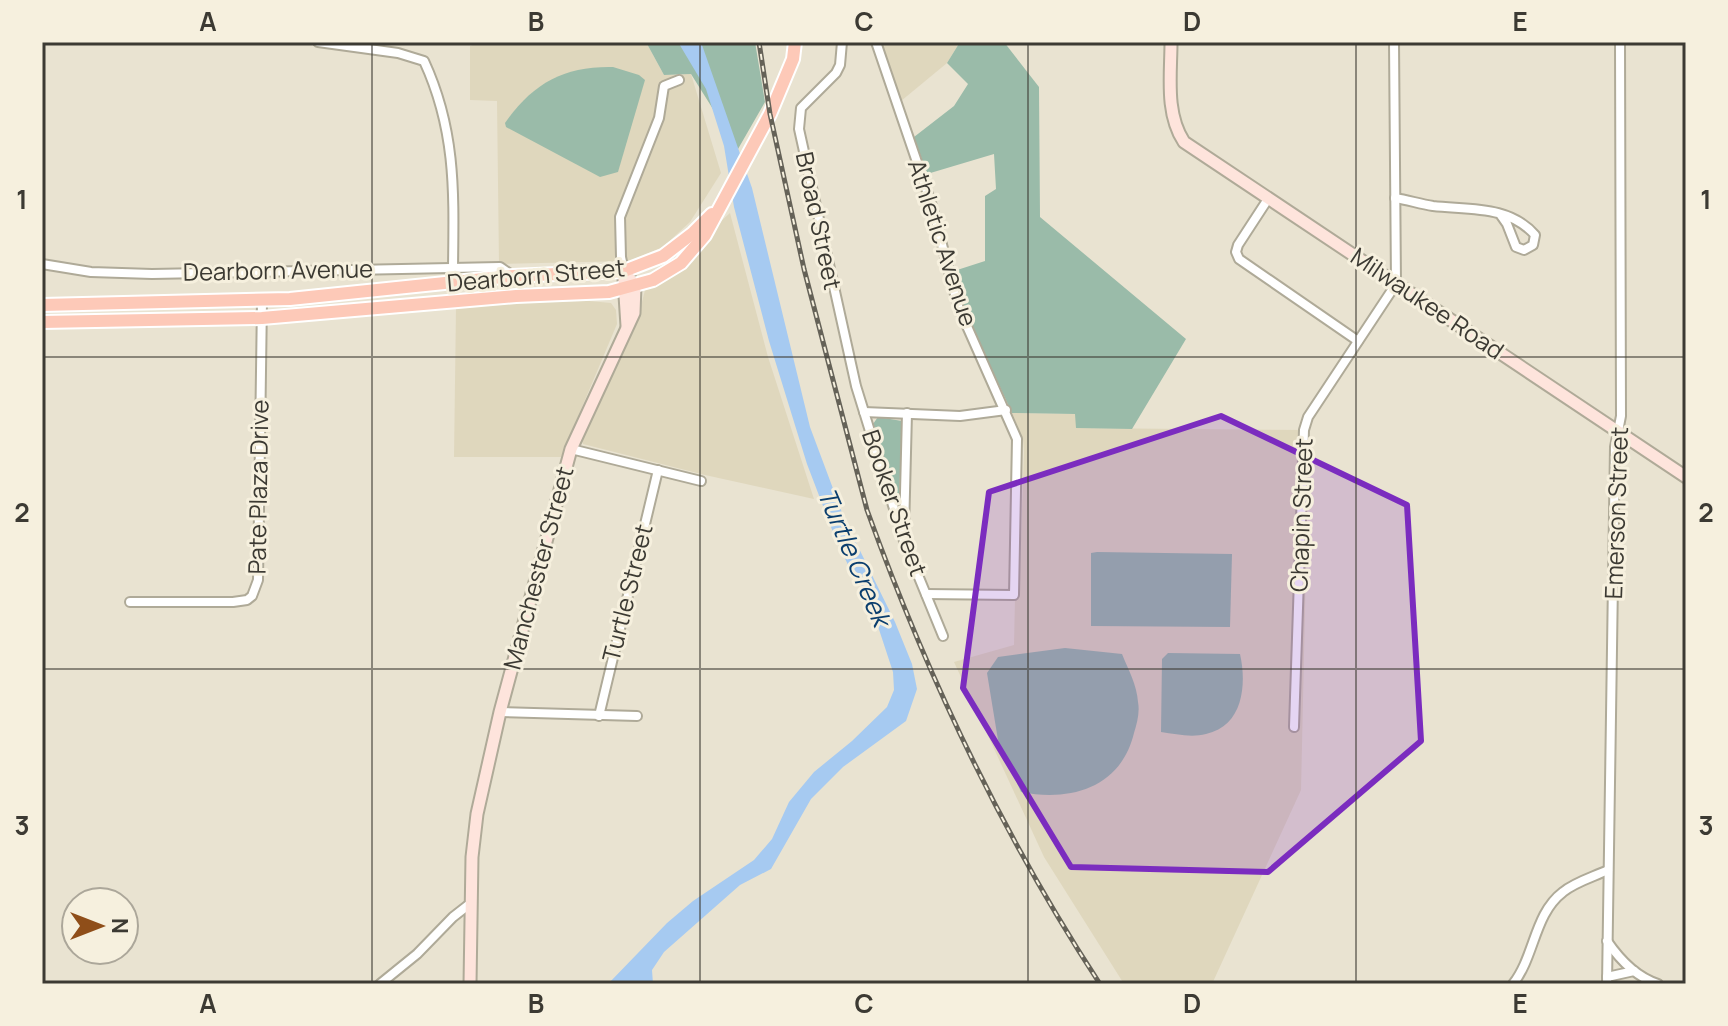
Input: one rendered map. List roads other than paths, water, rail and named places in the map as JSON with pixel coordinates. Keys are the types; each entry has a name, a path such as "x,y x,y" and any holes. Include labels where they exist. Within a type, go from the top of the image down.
{"main road":[{"path":"722,203 770,114 793,59 795,42"},
{"name":"Dearborn Street","path":"42,305 262,301 513,276 624,271 663,256 693,233 722,203"},
{"name":"Dearborn Street","path":"42,322 262,318 629,288 653,280 681,263 705,235 722,203"}],"street":[{"path":"318,42 398,53 424,61 448,126 451,146 453,267"},
{"name":"Broad Street","path":"842,42 840,65 836,73 801,108 798,122 809,183 864,412"},
{"name":"Athletic Avenue","path":"876,42 932,206 958,306 1017,439 1014,595 926,594"},
{"name":"Milwaukee Road","path":"1171,42 1171,98 1175,125 1184,142 1686,477"},
{"path":"1394,42 1396,284"},
{"name":"Emerson Street","path":"1607,981 1617,431 1621,416 1620,42"},
{"path":"624,271 620,217 659,118 664,86 679,80"},
{"path":"1395,198 1430,206 1492,210 1500,214 1532,231 1535,235 1533,245 1524,250 1516,247 1500,214"},
{"path":"1268,199 1238,245 1237,255 1245,266 1358,341"},
{"name":"Dearborn Avenue","path":"42,264 91,272 152,274 500,267 513,276"},
{"name":"Manchester Street","path":"470,984 472,857 477,814 500,712 571,449 627,332 629,288 624,271"},
{"name":"Chapin Street","path":"1294,727 1304,430 1308,417 1396,284"},
{"name":"Pate Plaza Drive","path":"130,602 233,602 247,600 256,589 262,301"},
{"path":"864,412 960,416 1006,410"},
{"name":"Booker Street","path":"864,412 904,541 926,594"},
{"path":"904,541 907,413"},
{"path":"571,449 701,481"},
{"name":"Turtle Street","path":"599,716 658,470"},
{"path":"926,594 943,636"},
{"path":"500,712 637,716"},
{"path":"1513,984 1526,964 1541,921 1554,900 1565,889 1608,870"},
{"path":"380,984 471,903"},
{"path":"1607,941 1616,955 1634,971 1658,984"},
{"path":"1607,981 1634,971"}],"water":[{"name":"Turtle Creek","path":"678,42 701,42 752,188 810,427 844,518 895,622 912,664 917,689 906,721 843,767 811,799 771,869 740,885 664,952 652,970 653,984 608,984 667,923 693,901 754,860 772,839 789,802 814,772 887,707 894,690 893,672 867,593 852,573 836,540 807,464 769,341 734,207 724,146 706,89"}],"railway":[{"path":"759,42 770,114 804,269 867,510 915,633 999,813 1100,984"}]}
